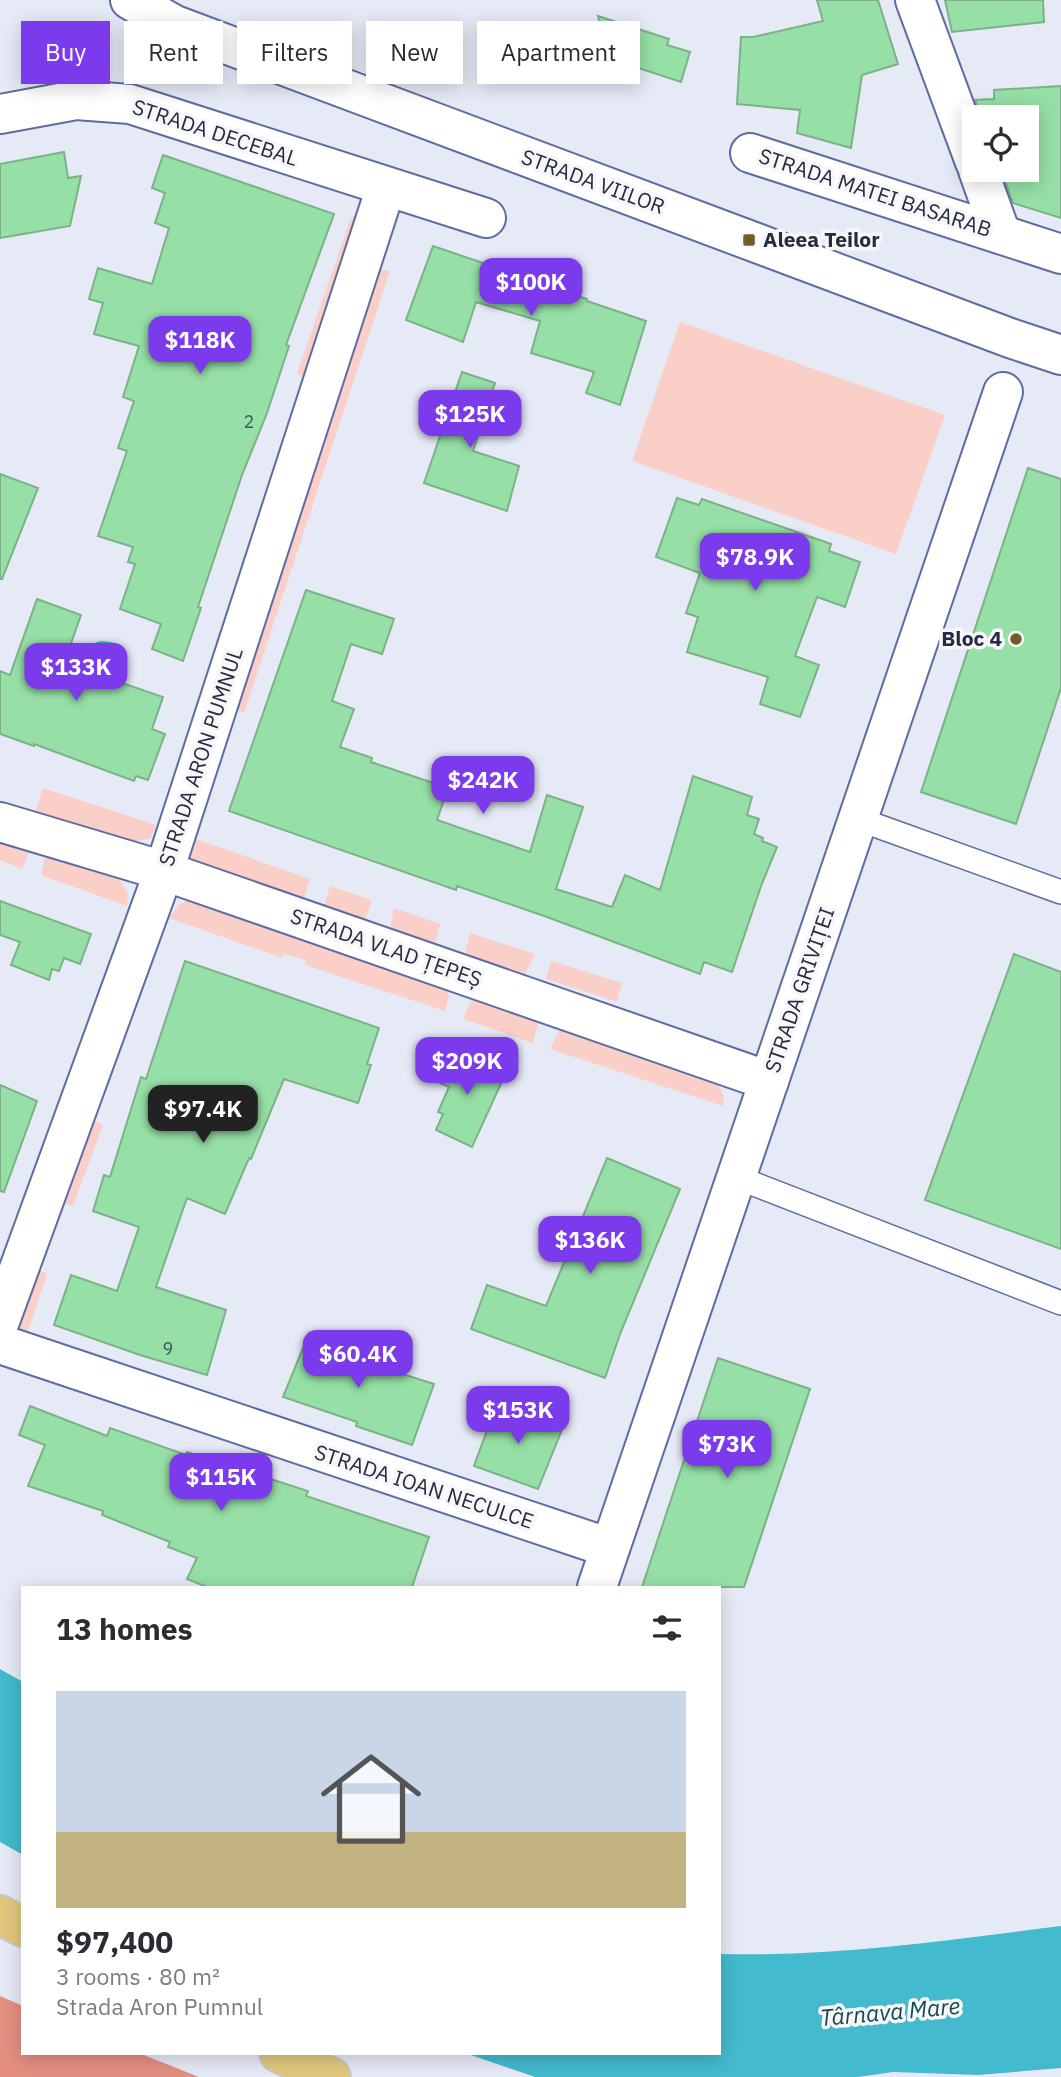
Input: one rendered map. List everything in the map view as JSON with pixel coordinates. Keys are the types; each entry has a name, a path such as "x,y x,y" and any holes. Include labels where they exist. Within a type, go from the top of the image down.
{"highway":[{"path":"0,1915 21,1926"},
{"path":"283,2055 331,2077"}],"street":[{"name":"STRADA VIILOR","path":"130,0 175,25 1061,355"},
{"path":"915,0 962,127"},
{"name":"STRADA DECEBAL","path":"0,114 76,100 130,104 486,218"},
{"name":"STRADA MATEI BASARAB","path":"750,153 1061,254"},
{"name":"STRADA MATEI BASARAB","path":"982,182 1001,234"},
{"name":"STRADA ARON PUMNUL","path":"0,1321 164,871 386,187"},
{"name":"STRADA GRIVIȚEI","path":"597,1586 1003,392"},
{"name":"STRADA VLAD ȚEPEȘ","path":"0,822 164,871 769,1081"},
{"name":"STRADA IOAN NECULCE","path":"0,1344 610,1548"}],"lane":[{"path":"858,819 1061,892"},
{"path":"736,1177 1061,1303"}],"shaded area":[{"path":"354,216 360,217 309,380 297,374 350,220"},
{"path":"378,269 390,271 244,713 231,707"},
{"path":"680,322 945,415 896,554 632,461"},
{"path":"43,788 156,825 151,838 137,841 117,838 36,811"},
{"path":"190,837 310,879 303,901 193,862 184,851"},
{"path":"0,839 30,850 22,869 0,860"},
{"path":"46,855 118,877 128,893 127,906 41,875"},
{"path":"330,886 372,900 365,920 324,906"},
{"path":"189,900 446,987 449,996 445,1011 305,965 306,960 284,954 282,958 169,918 179,905"},
{"path":"394,908 440,924 435,944 390,929"},
{"path":"470,933 535,954 525,974 465,955"},
{"path":"551,961 622,983 617,1002 546,979"},
{"path":"477,996 540,1017 533,1043 463,1019 470,1003"},
{"path":"562,1025 716,1081 724,1096 723,1106 550,1049"},
{"path":"95,1121 103,1125 73,1206 65,1204"},
{"path":"39,1270 47,1274 24,1344 19,1338 17,1328"},
{"path":"0,1996 21,2005 21,2055 144,2055 199,2077 0,2077"}],"water":[{"path":"101,641 122,648 126,656 119,668 100,670 93,679 72,673 71,666 75,655"},
{"path":"0,1669 21,1681 21,1854 0,1842"},
{"name":"Târnava Mare","path":"1061,1926 1061,2068 978,2075 893,2072 858,2077 535,2077 471,2055 721,2055 721,1954 805,1953 933,1942"}],"building":[{"path":"817,0 878,0 898,64 862,75 851,148 797,133 800,110 737,104 741,37 753,37 823,21"},
{"path":"945,0 1043,0 1044,22 952,32"},
{"path":"598,16 613,21 599,21"},
{"path":"640,30 669,39 667,45 690,52 681,82 640,69"},
{"path":"1061,86 1061,218 1013,203 1005,182 1039,182 1039,105 977,105 975,100 994,99 994,90"},
{"path":"64,152 68,178 81,176 70,226 0,238 0,164"},
{"path":"163,155 334,214 286,345 289,346 267,413 242,475 183,661 152,649 161,624 120,609 135,564 128,562 133,547 98,536 127,451 118,448 134,401 123,397 139,346 94,334 103,303 89,299 98,268 152,284 169,228 155,223 165,193 152,188"},
{"path":"433,246 489,265 488,268 646,321 620,405 586,393 594,372 531,353 540,321 476,302 463,342 406,320"},
{"path":"462,372 495,383 473,451 519,466 507,511 424,483"},
{"name":"Bloc 4","path":"1028,468 1061,479 1061,688 1016,824 921,792"},
{"path":"0,474 38,488 2,579 0,579"},
{"path":"677,498 699,505 702,499 831,544 829,551 860,562 845,607 817,597 795,656 819,665 800,717 760,704 768,677 687,652 698,617 686,613 700,573 656,557"},
{"path":"306,590 394,619 382,654 351,644 332,701 354,709 340,747 372,758 371,762 448,788 437,820 530,852 547,795 583,807 556,889 612,907 625,875 660,890 693,776 752,797 747,815 759,819 754,834 763,838 762,841 777,847 732,972 704,962 700,974 547,917 457,886 456,890 229,811"},
{"path":"37,599 81,615 64,663 163,697 152,729 165,734 148,780 136,776 134,781 0,734 0,671 10,675"},
{"path":"0,901 91,934 80,964 64,958 59,971 52,969 49,980 11,965 20,942 0,935"},
{"path":"1014,954 1061,972 1061,1249 925,1200"},
{"path":"185,961 379,1028 367,1064 371,1065 358,1103 284,1079 225,1214 187,1198 156,1287 226,1310 207,1375 54,1325 71,1275 117,1291 139,1227 93,1211 104,1175 110,1177 141,1077 146,1079"},
{"path":"452,1050 505,1075 472,1147 436,1130 443,1114 438,1112 449,1087 438,1082"},
{"path":"0,1085 37,1101 4,1192 0,1191"},
{"path":"607,1158 680,1189 620,1334 605,1378 471,1329 487,1285 546,1306"},
{"path":"309,1333 360,1352 358,1360 434,1384 412,1445 356,1426 357,1422 283,1397"},
{"path":"718,1358 810,1389 744,1587 642,1586"},
{"path":"497,1403 563,1427 538,1489 474,1466"},
{"path":"30,1406 107,1436 110,1428 186,1455 187,1452 308,1491 306,1496 429,1537 412,1586 204,1586 187,1579 197,1558 168,1547 170,1542 102,1515 103,1511 28,1486 45,1445 19,1435"}],"place":[{"name":"Aleea Teilor","path":"749,240"},
{"name":"Bloc 4","path":"1016,639"}]}
